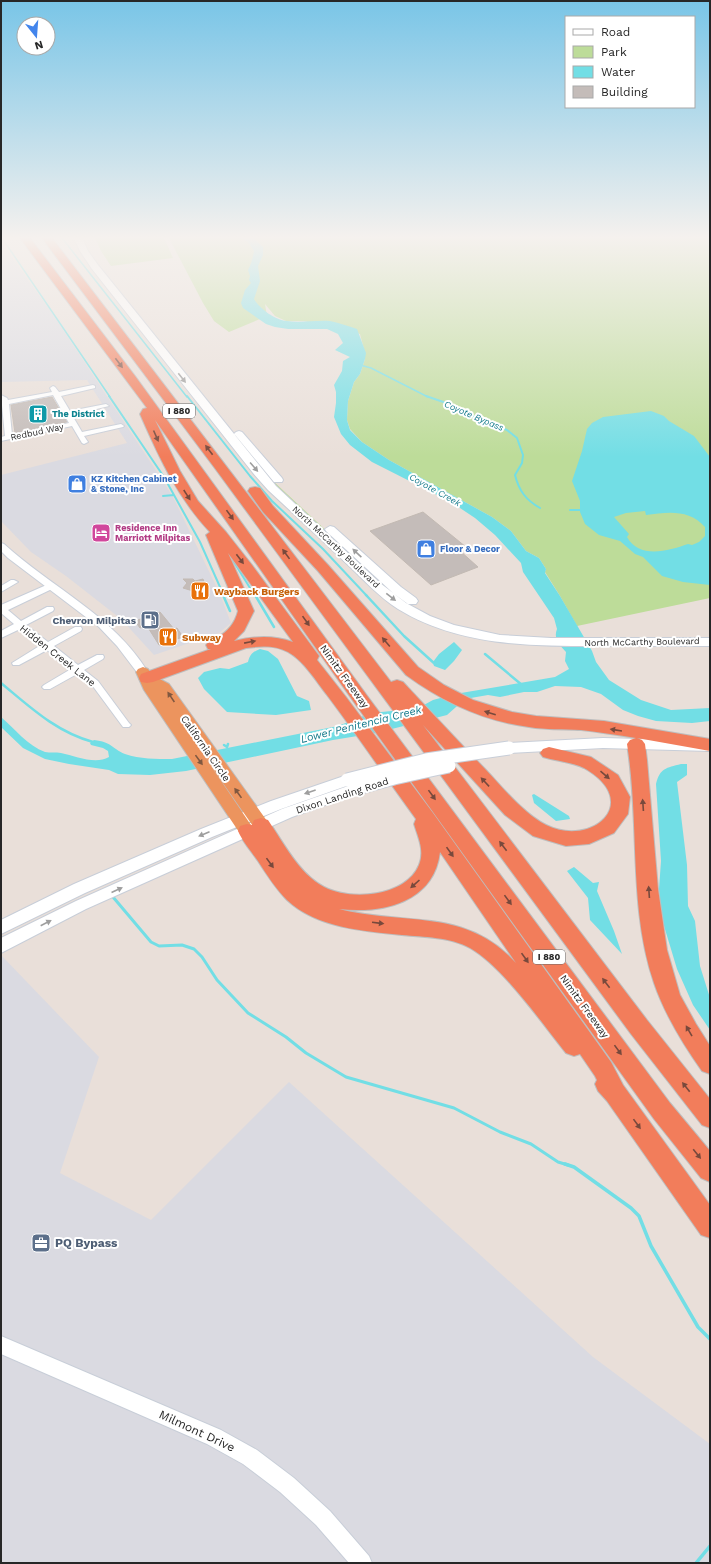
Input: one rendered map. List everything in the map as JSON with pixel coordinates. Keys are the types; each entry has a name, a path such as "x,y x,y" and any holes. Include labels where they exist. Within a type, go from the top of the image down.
{"highway":[{"name":"Nimitz Freeway","path":"80,311 148,402 362,701 383,743 658,1105 710,1170"},
{"name":"I 880","path":"103,311 219,464 309,586 429,732 639,1027 710,1117"},
{"path":"148,402 146,414 172,470 193,505 212,524 238,556 290,625 343,705"},
{"path":"219,464 239,473 268,509 323,568 412,671 429,685 448,697 499,716 528,721 590,726 710,746"},
{"path":"145,675 226,640 237,631 244,621 246,611 206,519"},
{"path":"145,675 253,641 270,641 284,644 297,650 306,658 343,705 383,743 402,787 426,829 431,844 431,852 428,865 421,878 404,892 384,901 372,903 348,903 337,901 316,892 302,882 250,822"},
{"name":"California Circle","path":"145,675 164,687 194,742 250,822"},
{"path":"429,732 533,828 552,836 572,839 592,837 608,828 618,816 621,809 620,794 612,780 590,764 549,753"},
{"path":"637,748 650,907 661,971 681,1018 710,1064"},
{"path":"402,787 426,818 603,1069 615,1093 710,1226"},
{"path":"250,822 288,886 295,895 316,910 345,919 454,933 466,937 488,949 509,969 595,1073 615,1093"}],"main road":[{"name":"North McCarthy Boulevard","path":"132,311 216,414 266,481 315,522 387,594 402,606 441,625 475,635 515,642 541,640 632,639 710,642"},
{"name":"North McCarthy Boulevard","path":"137,311 166,351"},
{"name":"North McCarthy Boulevard","path":"632,639 710,634"},
{"name":"Dixon Landing Road","path":"1,928 65,895 250,822 300,808 351,784 510,752 588,744 710,756"},
{"name":"Dixon Landing Road","path":"510,752 549,753 710,746"},
{"name":"Dixon Landing Road","path":"1,946 250,822"}],"street":[{"path":"6,403 55,392 93,387"},
{"path":"55,392 84,442"},
{"path":"1,397 6,399 9,438"},
{"path":"67,414 106,406"},
{"name":"Redbud Way","path":"1,439 73,424"},
{"path":"80,435 122,426"},
{"name":"California Circle","path":"1,546 19,562 97,620 128,652 145,675"},
{"path":"1,589 14,582"},
{"path":"2,609 51,586"},
{"name":"Hidden Creek Lane","path":"2,609 20,625 95,683 126,725"},
{"path":"1,635 50,609"},
{"path":"16,663 78,629"},
{"path":"47,687 100,657"},
{"name":"Milmont Drive","path":"1,1345 214,1437 250,1457 287,1485 323,1518 362,1563"}],"shaded area":[{"path":"1,311 50,311 173,497 219,592 231,623 219,633 154,655 121,619 66,576 31,552 1,521 1,475 127,443 87,380 1,382"},
{"path":"1,955 99,1057 60,1173 151,1220 289,1082 593,1357 710,1444 710,1563 1,1563"}],"green space":[{"path":"208,311 266,311 267,316 229,332 214,321"},
{"path":"271,311 710,311 710,598 577,626 545,572 546,569 539,558 526,551 511,531 492,517 389,460 362,442 350,429 347,420 348,401 354,382 360,374 365,359 360,334 304,321 286,321 275,316"},
{"path":"272,480 392,592 416,609 450,624 438,622 395,599 269,482"},
{"path":"450,624 524,640 451,625"}],"water":[{"name":"Coyote Creek","path":"247,311 265,311 278,319 292,322 330,321 357,329 366,353 360,374 354,382 348,401 347,420 350,430 362,442 389,460 492,517 511,531 526,551 539,558 546,569 545,573 592,651 596,662 609,680 641,700 671,710 710,708 710,721 692,723 656,721 623,710 601,694 581,687 555,686 537,692 524,692 500,697 488,695 465,699 447,715 376,733 333,740 186,771 150,775 118,774 109,770 45,759 23,748 1,727 1,717 33,746 45,752 61,753 92,760 109,757 108,751 91,745 90,743 94,740 104,742 120,752 131,756 172,759 338,726 371,713 402,710 422,706 433,700 455,694 555,677 569,669 565,661 566,652 559,644 556,636 557,629 554,618 523,572 521,563 495,535 475,518 451,502 372,462 350,445 341,434 334,417 336,392 334,385 342,371 343,361 350,357 335,350 343,343 338,334 327,329 288,329 266,324"},
{"path":"651,411 664,416 669,421 694,436 710,457 710,585 683,582 662,576 643,557 635,554 620,541 599,535 585,524 580,512 580,501 572,481 582,451 587,429 592,423 603,417","holes":["645,511 646,515 678,513 692,517 705,527 705,536 699,542 692,545 688,544 663,551 646,551 632,544 627,537 629,534 614,517 626,513"]},
{"path":"454,642 462,650 454,661 445,670 434,666 433,662 439,654"},
{"path":"260,649 268,651 278,659 297,696 309,701 311,710 276,715 227,712 204,689 198,678 204,672 220,668 229,669 248,662 252,654"},
{"path":"681,764 687,764 687,775 677,782 687,865 688,906 695,921 700,966 710,998 710,1030 693,1005 677,969 661,916 659,889 661,861 656,784 659,775 664,770"},
{"path":"534,794 569,816 570,819 556,821 534,803 532,795"},
{"path":"574,867 593,883 599,882 597,891 622,954 590,920 588,898 567,871"}],"building":[{"name":"The District","path":"52,397 67,422 15,433 11,405"},
{"name":"Floor & Decor","path":"423,512 466,547 459,550 478,567 431,585 370,531"},
{"path":"183,579 193,579 195,581 203,579 209,595 203,597 200,595 195,596 193,591 183,588 187,583"},
{"path":"160,612 174,629 177,628 183,637 159,645 147,626 140,628 135,621"}],"waterway":[{"path":"52,311 110,397"},
{"path":"119,311 187,397"},
{"name":"Coyote Bypass","path":"360,365 371,368 426,396"},
{"path":"109,396 164,477 174,495"},
{"path":"187,396 250,476 272,501 323,549 367,596"},
{"name":"Coyote Bypass","path":"426,396 452,405 460,411 507,430 517,438 523,455 522,463 515,475 524,494 531,502 540,508"},
{"path":"163,496 174,495"},
{"path":"174,495 200,542 224,596"},
{"name":"Coyote Bypass","path":"570,510 584,510"},
{"path":"232,559 255,596"},
{"path":"223,595 230,611"},
{"path":"255,595 274,627"},
{"path":"366,595 404,636 435,664"},
{"path":"485,654 522,685"},
{"name":"Lower Penitencia Creek","path":"1,683 44,718 67,732 93,742"},
{"path":"224,745 227,747 228,744"},
{"path":"113,897 151,942 159,946 182,945 194,949 202,957 217,980 248,1013 286,1037 306,1053 346,1077 454,1108 500,1132 531,1144 558,1162 568,1165"},
{"path":"568,1165 574,1167 631,1208 639,1216 651,1246 698,1327 710,1339"},
{"path":"696,1563 710,1546"}],"place":[{"name":"The District","path":"38,414"},
{"name":"KZ Kitchen Cabinet & Stone, Inc","path":"77,484"},
{"name":"Residence Inn Marriott Milpitas","path":"101,533"},
{"name":"Floor & Decor","path":"426,549"},
{"name":"Wayback Burgers","path":"200,591"},
{"name":"Chevron Milpitas","path":"150,620"},
{"name":"Subway","path":"168,637"},
{"name":"PQ Bypass","path":"41,1243"}]}
